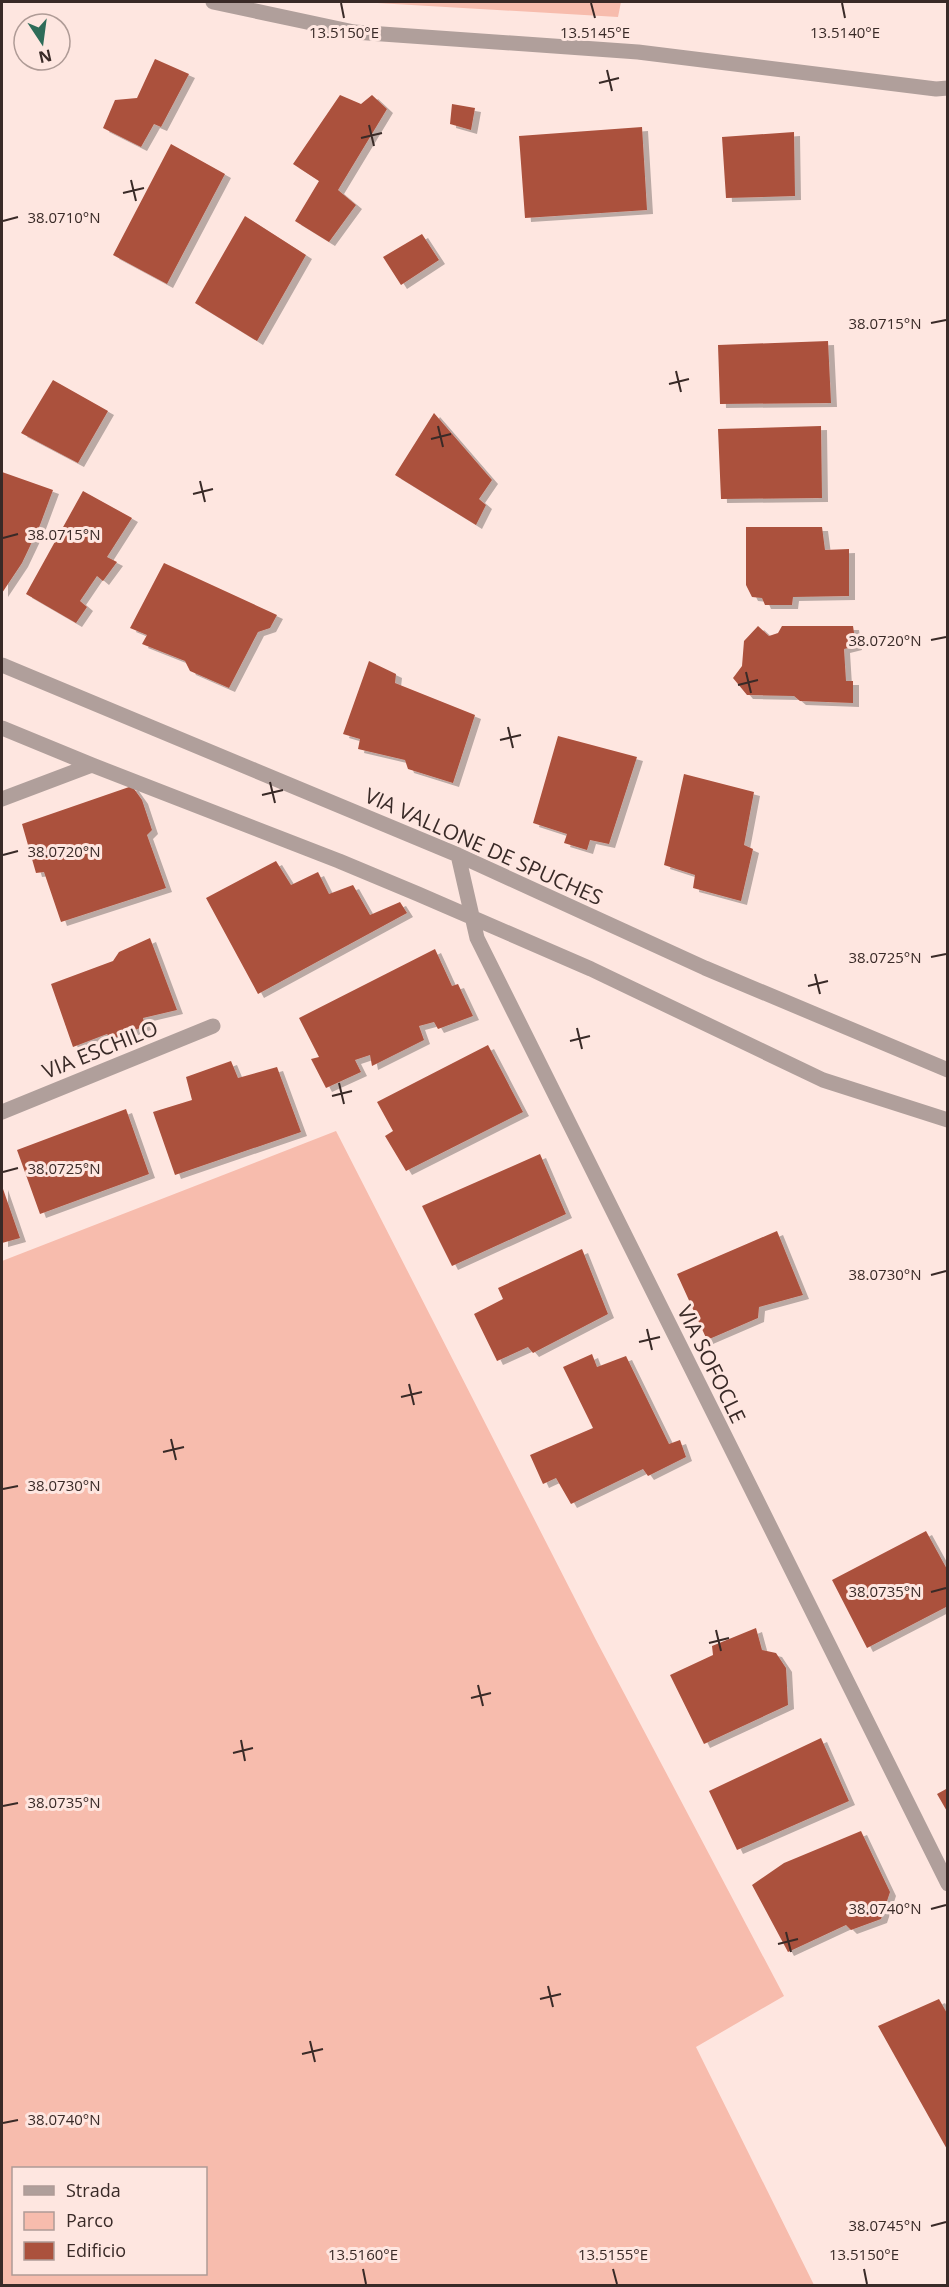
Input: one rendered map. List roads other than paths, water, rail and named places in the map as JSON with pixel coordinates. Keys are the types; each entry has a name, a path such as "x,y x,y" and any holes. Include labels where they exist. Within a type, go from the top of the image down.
{"street":[{"path":"213,2 354,32 638,52 936,89 948,88"},
{"name":"VIA VALLONE DE SPUCHES","path":"2,665 458,855 705,968 948,1070"},
{"path":"2,728 339,861 591,969 823,1080 948,1120"},
{"path":"2,799 92,765"},
{"name":"VIA SOFOCLE","path":"458,855 477,938 948,1884"},
{"name":"VIA ESCHILO","path":"2,1112 213,1026"}]}
